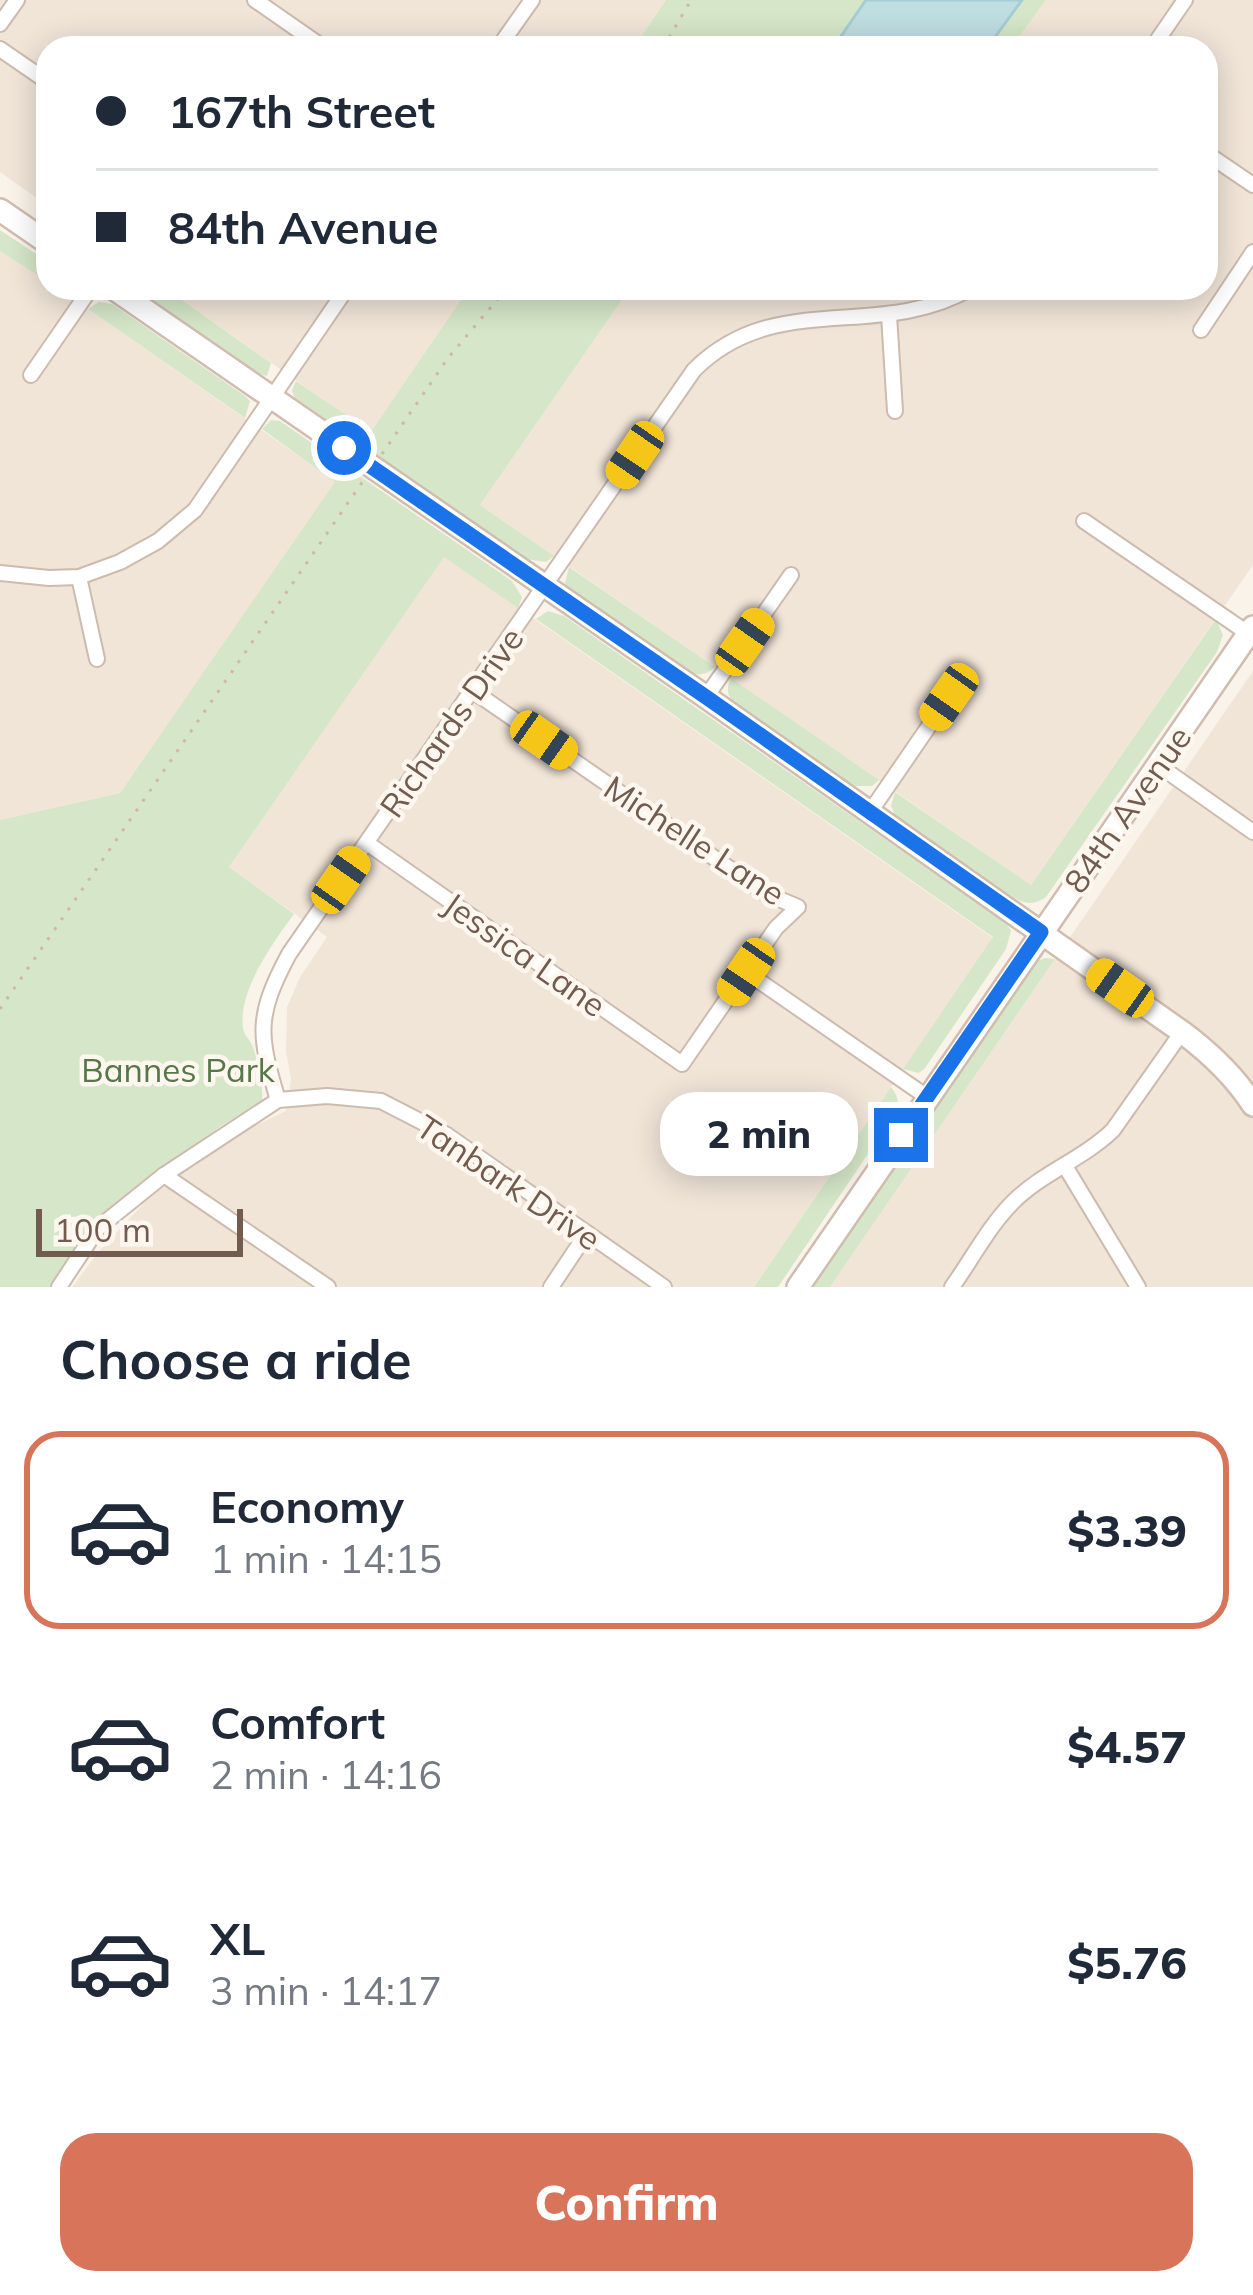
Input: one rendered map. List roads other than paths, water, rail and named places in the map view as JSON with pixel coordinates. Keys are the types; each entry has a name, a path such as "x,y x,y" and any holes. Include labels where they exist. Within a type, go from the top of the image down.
{"street":[{"path":"0,24 17,0"},
{"path":"255,0 307,36"},
{"path":"506,36 532,0"},
{"path":"1160,36 1185,0"},
{"path":"0,49 36,74"},
{"path":"1218,161 1253,185"},
{"path":"0,210 36,235"},
{"path":"1201,330 1253,252"},
{"path":"31,375 83,300"},
{"path":"130,300 1182,1032 1212,1055 1253,1105"},
{"path":"0,572 79,577 158,541 195,510 338,300"},
{"name":"Richards Drive","path":"278,1100 264,1053 263,1022 267,1000 290,954 685,382 719,347 770,325 889,315 947,300"},
{"path":"889,315 895,411"},
{"path":"1084,521 1251,631"},
{"path":"706,697 791,575"},
{"path":"79,577 97,659"},
{"name":"84th Avenue","path":"798,1287 1251,631"},
{"name":"Michelle Lane","path":"473,691 765,893 799,907 776,928 746,972"},
{"path":"869,812 949,697"},
{"path":"1158,766 1253,832"},
{"name":"Jessica Lane","path":"367,843 682,1064 746,972"},
{"path":"746,972 927,1097"},
{"path":"952,1287 1014,1201 1113,1130 1182,1032"},
{"name":"Tanbark Drive","path":"278,1100 327,1096 381,1101 448,1135 664,1287"},
{"path":"58,1287 98,1228 164,1175 278,1100"},
{"path":"1065,1166 1138,1287"},
{"path":"164,1175 328,1287"},
{"path":"551,1287 587,1233"}],"water":[{"path":"866,0 1022,0 996,36 841,36"}],"park label":[{"name":"Bannes Park","path":"178,1069"}]}
